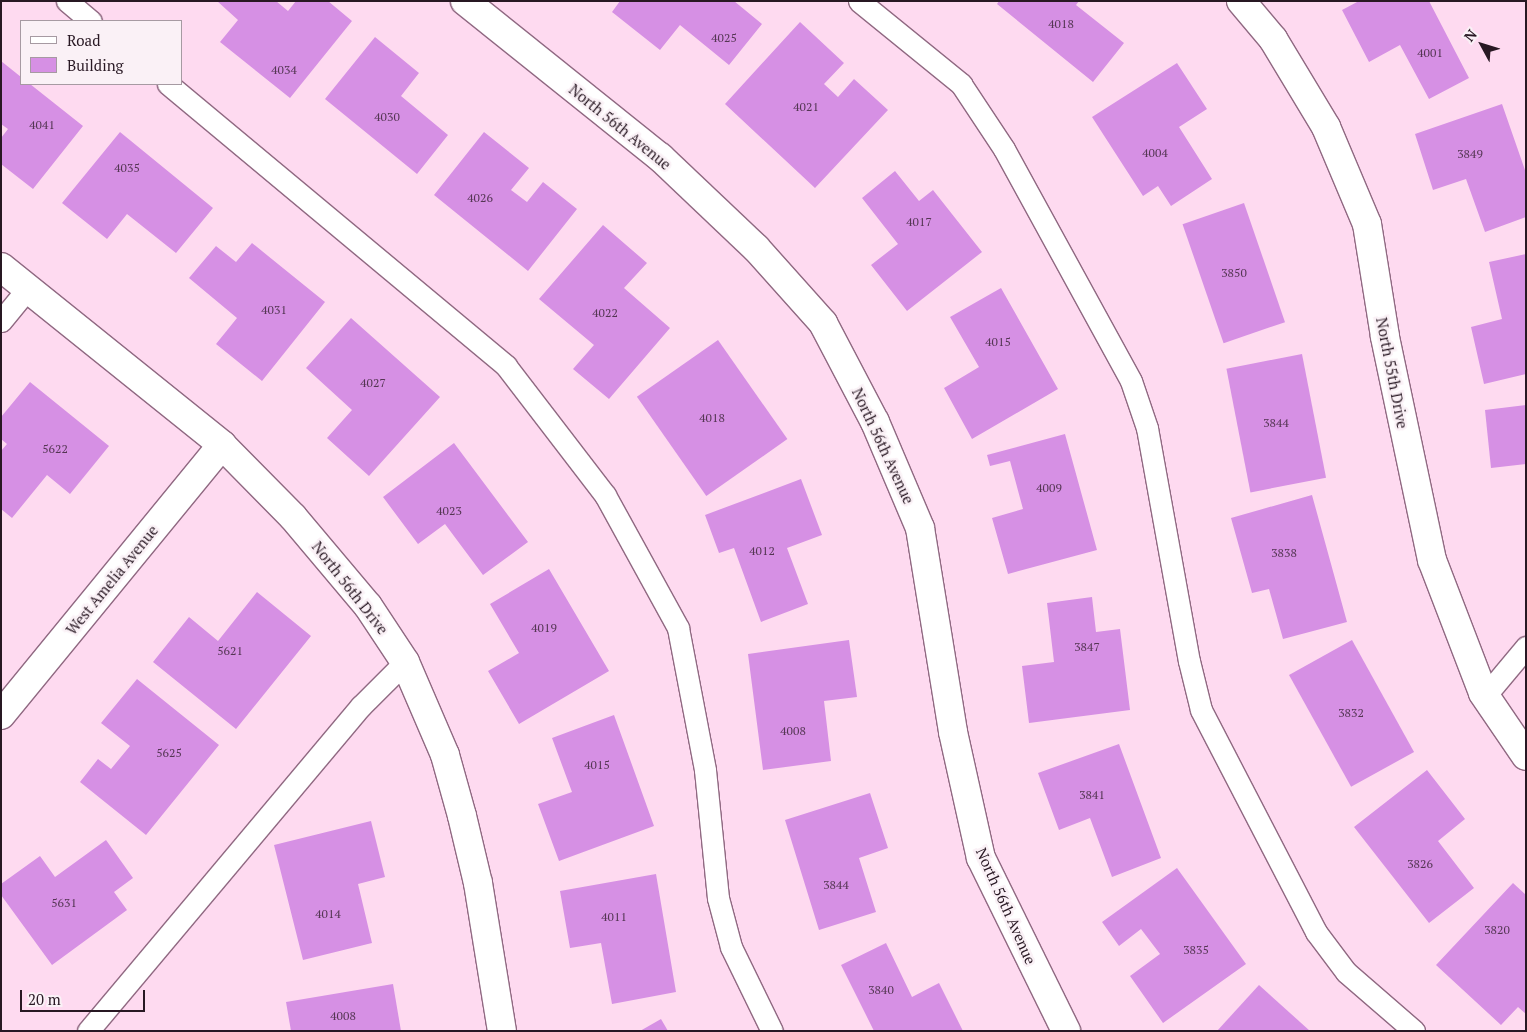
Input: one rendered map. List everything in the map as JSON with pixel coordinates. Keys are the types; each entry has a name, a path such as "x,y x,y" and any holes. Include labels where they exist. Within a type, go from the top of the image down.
{"street":[{"name":"North 56th Avenue","path":"465,1 660,157 756,248 823,323 875,422 920,528 953,732 982,858 1066,1031"},
{"name":"North 55th Drive","path":"1241,1 1273,39 1326,126 1367,224 1384,337 1432,560 1485,696 1526,756"},
{"name":"North 56th Drive","path":"1,267 222,445 294,517 368,606 405,662 445,755 462,816 478,883 502,1031"},
{"name":"West Amelia Avenue","path":"1,715 222,445"}],"lane":[{"path":"67,1 90,20"},
{"path":"859,1 961,84 1004,149 1131,381 1147,428 1189,661 1201,710 1316,932 1346,972 1414,1031"},
{"path":"169,85 506,366 605,495 678,628 705,770 718,898 731,947 772,1031"},
{"path":"1,320 28,288"},
{"path":"1485,696 1526,647"},
{"path":"88,1031 361,706 405,662"}],"building":[{"path":"217,1 276,1 288,11 296,1 328,1 352,21 290,98 220,42 238,20"},
{"path":"620,1 734,1 762,24 729,65 680,25 660,50 612,12"},
{"path":"999,1 1079,1 1076,5 1124,43 1093,82 997,4"},
{"path":"1359,1 1429,1 1469,78 1429,99 1400,45 1369,62 1342,10"},
{"path":"800,22 844,63 824,84 838,97 854,79 888,110 815,188 725,104"},
{"path":"375,37 419,73 401,96 448,135 417,174 325,99"},
{"path":"1,61 20,76 20,85 31,85 83,126 33,189 1,164 1,138 8,129 1,124"},
{"path":"1177,63 1207,109 1179,127 1212,179 1171,206 1158,186 1143,196 1092,117"},
{"path":"1502,104 1526,173 1526,217 1485,232 1466,179 1433,190 1415,134"},
{"path":"120,132 213,208 176,253 127,214 107,239 62,203"},
{"path":"484,132 529,168 511,190 527,202 543,182 577,209 528,271 434,195"},
{"path":"895,171 919,201 933,190 982,252 907,311 871,265 898,244 862,198"},
{"path":"1244,203 1285,322 1224,343 1183,224"},
{"path":"603,225 647,263 624,288 670,328 609,399 573,369 594,345 539,299"},
{"path":"252,243 325,302 262,381 216,344 237,318 189,278 216,246 236,262"},
{"path":"1526,254 1526,374 1484,384 1471,327 1502,319 1489,262"},
{"path":"1001,288 1058,389 972,439 944,388 979,367 950,317"},
{"path":"351,318 440,397 369,476 327,438 352,410 306,368"},
{"path":"718,340 787,439 706,496 637,397"},
{"path":"1302,354 1326,478 1250,492 1226,369"},
{"path":"30,382 109,446 70,494 47,475 12,518 1,509 1,451 7,444 1,439 1,417"},
{"path":"1526,405 1526,464 1491,468 1485,410"},
{"path":"1065,434 1097,550 1008,574 992,518 1023,509 1010,461 990,466 987,455"},
{"path":"454,443 528,542 483,575 445,524 418,544 383,497"},
{"path":"801,479 822,535 787,548 808,604 761,622 734,548 719,553 705,515"},
{"path":"1312,495 1347,622 1283,639 1269,589 1252,593 1231,518"},
{"path":"549,569 609,671 519,724 488,671 519,653 490,604"},
{"path":"257,592 311,636 236,729 153,662 189,617 218,641"},
{"path":"1092,597 1096,632 1120,629 1130,710 1029,723 1022,666 1054,662 1047,603"},
{"path":"849,640 857,697 824,701 831,761 763,770 748,654"},
{"path":"1352,640 1414,752 1351,787 1289,675"},
{"path":"137,679 219,745 146,835 80,782 98,759 111,769 130,746 101,723"},
{"path":"614,715 654,826 559,861 538,804 572,792 552,738"},
{"path":"1119,744 1161,858 1112,877 1090,818 1059,830 1038,773"},
{"path":"1427,770 1465,819 1438,841 1474,888 1429,923 1354,827"},
{"path":"870,793 888,848 859,858 876,912 819,930 785,820"},
{"path":"371,821 385,877 358,884 372,943 303,960 274,845"},
{"path":"106,840 133,878 114,892 127,910 52,965 1,895 1,884 40,856 55,877"},
{"path":"1177,868 1246,964 1163,1023 1130,976 1160,954 1141,929 1119,946 1102,922"},
{"path":"656,874 676,992 612,1004 601,943 570,948 560,891"},
{"path":"1513,883 1526,895 1526,1014 1518,1007 1501,1025 1436,965"},
{"path":"886,943 912,997 939,983 963,1031 874,1031 841,965"},
{"path":"393,984 401,1031 291,1031 286,1002"},
{"path":"1259,985 1310,1031 1217,1031"},
{"path":"661,1019 668,1031 640,1031"}]}
